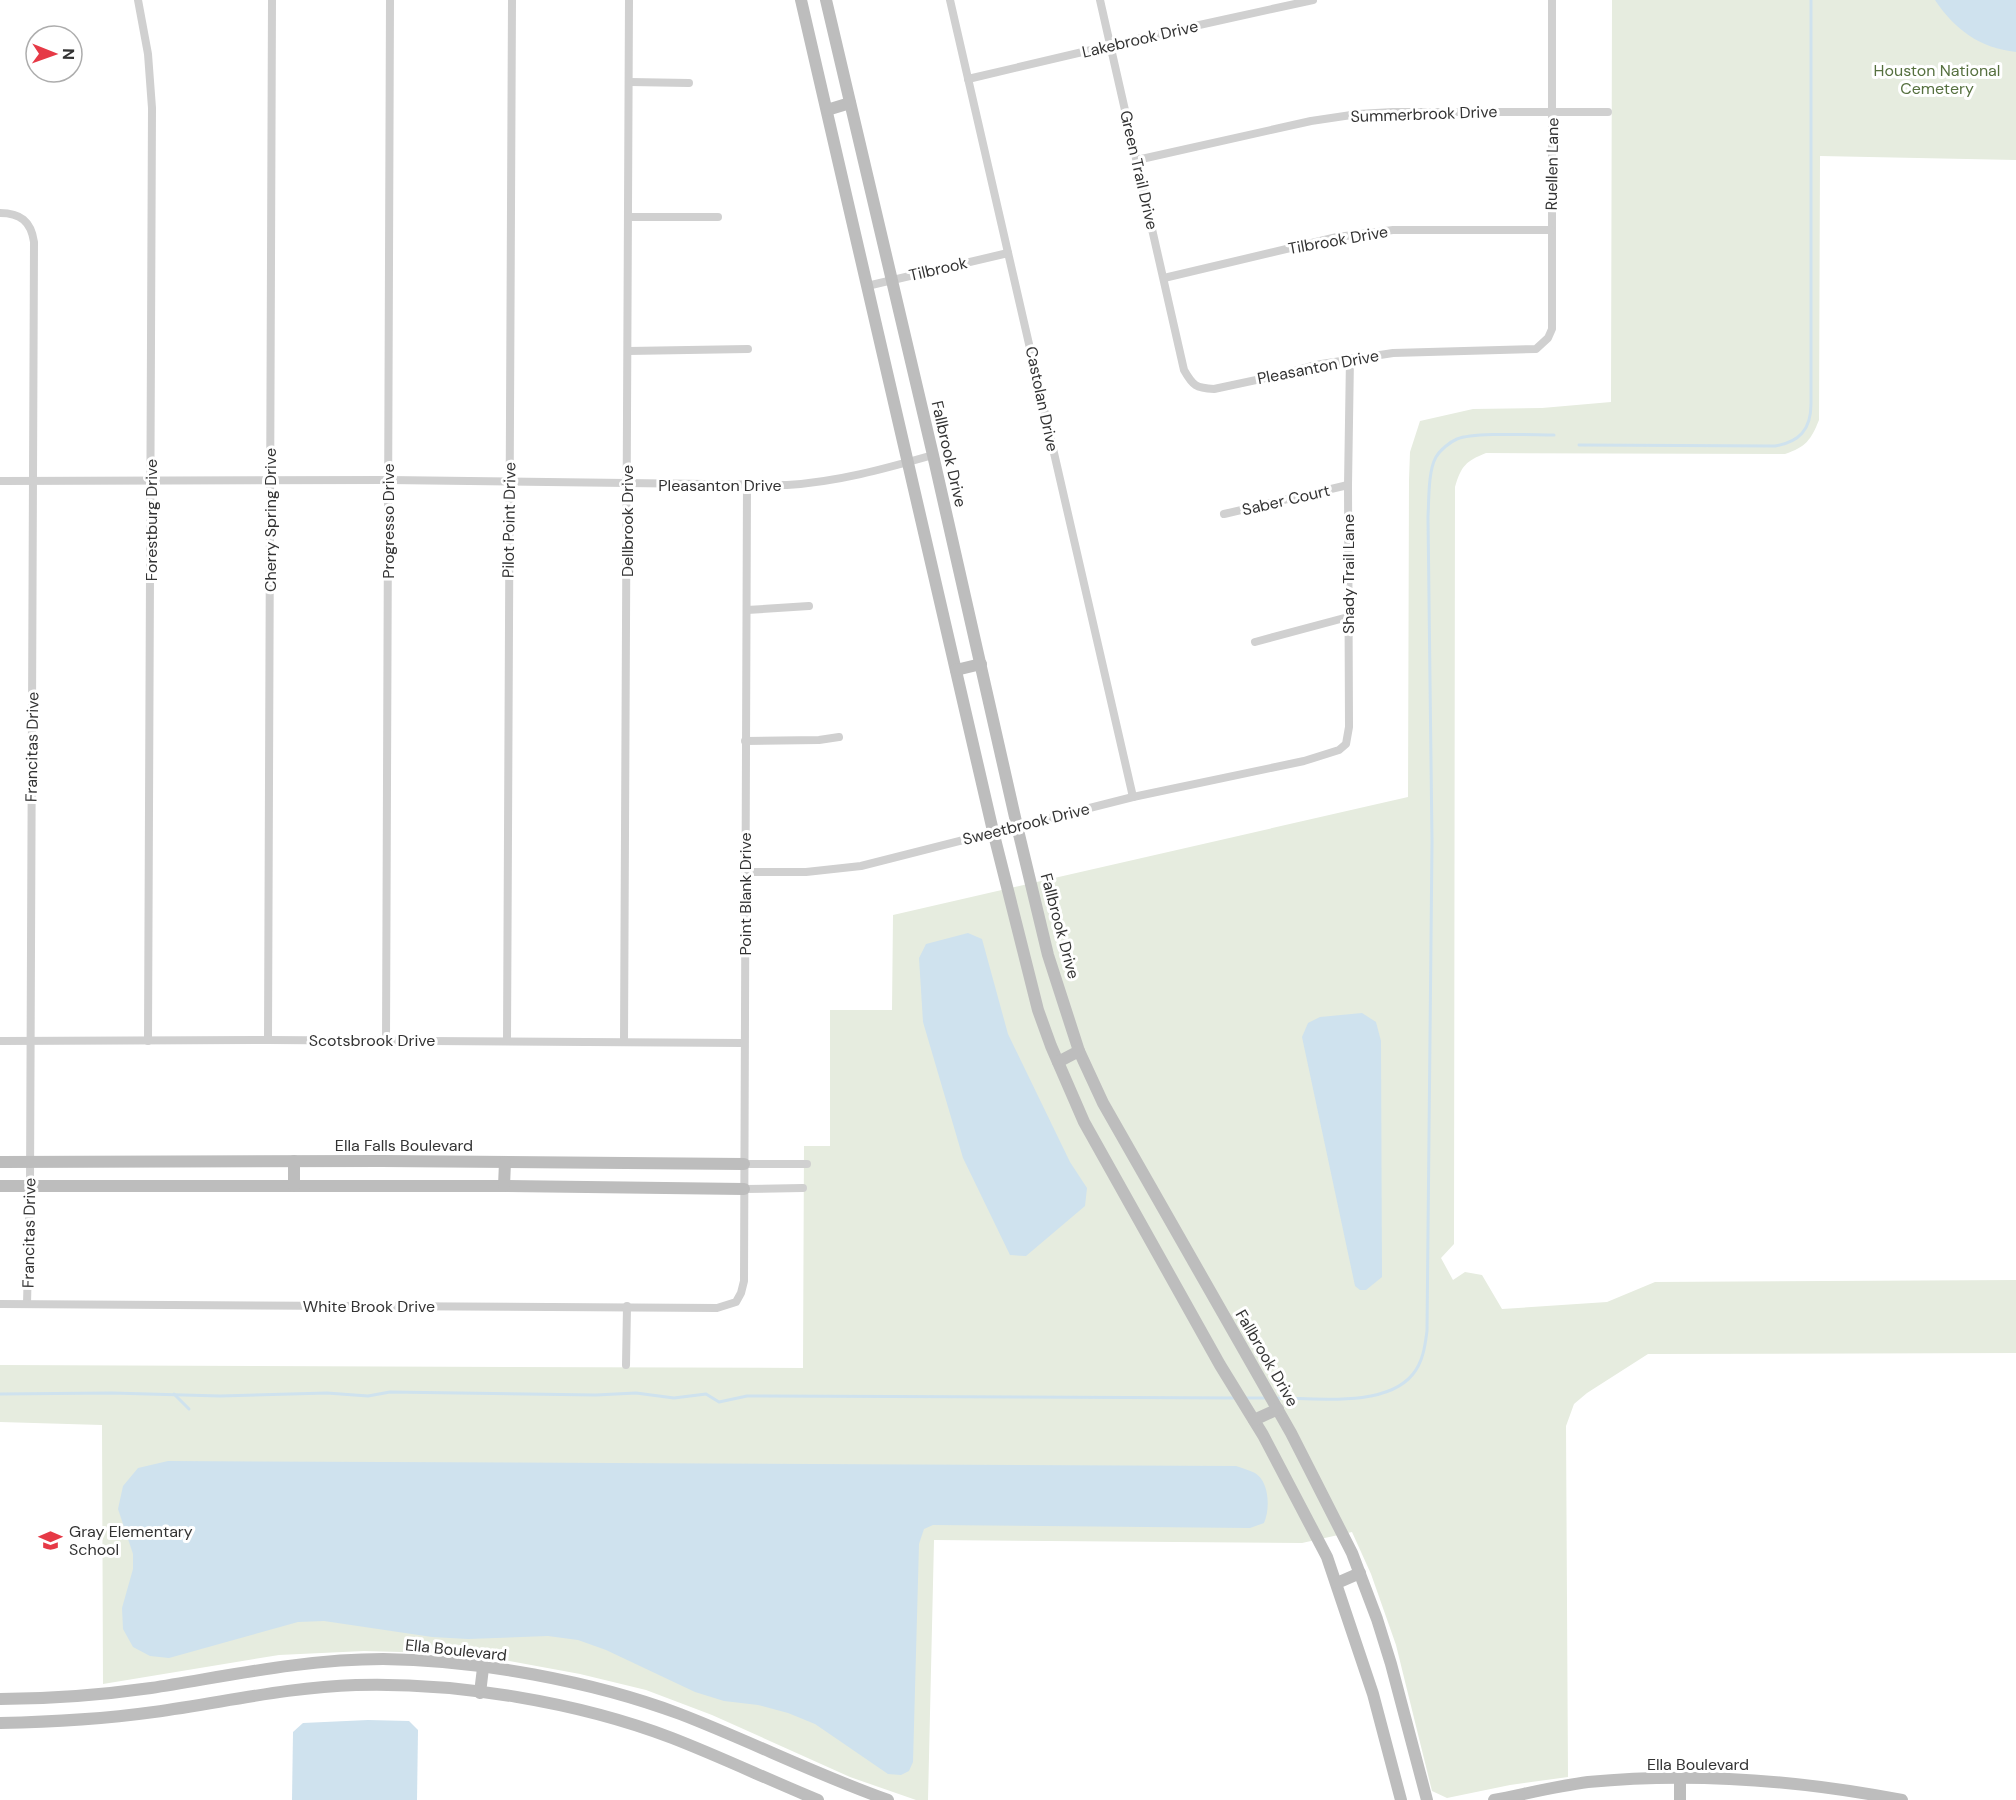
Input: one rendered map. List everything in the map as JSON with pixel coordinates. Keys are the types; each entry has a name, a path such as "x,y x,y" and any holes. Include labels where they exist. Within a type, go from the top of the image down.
{"main road":[{"path":"801,0 993,831 1038,1011 1084,1122 1220,1365 1263,1435 1327,1557 1373,1694 1401,1800"},
{"name":"Fallbrook Drive","path":"826,0 1048,955 1079,1052 1103,1103 1292,1433 1352,1553 1391,1664 1427,1800"},
{"path":"826,110 850,103"},
{"path":"956,670 981,664"},
{"path":"1058,1062 1079,1052"},
{"name":"Ella Falls Boulevard","path":"0,1161 744,1164"},
{"path":"294,1161 294,1186"},
{"path":"504,1186 505,1162"},
{"path":"0,1186 504,1186 744,1189"},
{"path":"1254,1420 1278,1409"},
{"path":"1337,1583 1360,1573"},
{"name":"Ella Boulevard","path":"0,1700 86,1696 265,1669 352,1660 416,1661 483,1668 570,1683 648,1703 888,1800"},
{"path":"480,1693 483,1668"},
{"path":"0,1723 91,1719 156,1712 268,1693 344,1685 394,1685 480,1693 565,1707 640,1727 673,1738 818,1800"},
{"path":"86,1696 91,1719"},
{"path":"1680,1777 1680,1800"},
{"name":"Ella Boulevard","path":"1494,1800 1587,1782 1680,1777 1778,1782 1899,1800"}],"street":[{"name":"Forestburg Drive","path":"138,0 148,54 152,108 148,1041"},
{"name":"Cherry Spring Drive","path":"268,1040 272,0"},
{"name":"Progresso Drive","path":"386,1041 390,0"},
{"name":"Pilot Point Drive","path":"507,1041 512,0"},
{"name":"Dellbrook Drive","path":"624,1042 629,0"},
{"name":"Castolan Drive","path":"950,0 1133,797"},
{"name":"Green Trail Drive","path":"1100,0 1178,341"},
{"name":"Lakebrook Drive","path":"968,79 1313,0"},
{"name":"Ruellen Lane","path":"1552,0 1552,329"},
{"path":"630,82 689,83"},
{"name":"Summerbrook Drive","path":"1137,160 1311,121 1358,114 1608,112"},
{"name":"Francitas Drive","path":"0,213 16,214 23,218 29,224 34,242 30,1186 27,1304"},
{"path":"629,217 718,217"},
{"name":"Tilbrook Drive","path":"1164,278 1337,237 1393,230 1551,230"},
{"name":"Tilbrook","path":"867,286 1008,253"},
{"name":"Pleasanton Drive","path":"1178,341 1184,370 1190,381 1199,388 1214,389 1350,358 1404,352 1536,349 1548,338 1552,329"},
{"path":"628,351 748,349"},
{"name":"Shady Trail Lane","path":"1304,760 1339,750 1346,744 1349,727 1350,358"},
{"name":"Pleasanton Drive","path":"0,481 388,480 627,485 814,484 851,477 933,455"},
{"name":"Point Blank Drive","path":"736,1302 744,1281 747,485"},
{"name":"Saber Court","path":"1224,514 1348,485"},
{"path":"747,610 809,606"},
{"path":"1255,642 1348,617"},
{"path":"745,741 819,740 839,737"},
{"name":"Sweetbrook Drive","path":"746,872 806,872 843,869 1133,797 1304,760"},
{"name":"Scotsbrook Drive","path":"0,1041 744,1043"},
{"name":"Ella Falls Boulevard","path":"744,1164 807,1164"},
{"path":"744,1189 803,1188"},
{"name":"White Brook Drive","path":"0,1304 717,1308 736,1302"},
{"path":"626,1365 627,1306"}],"green space":[{"name":"Houston National Cemetery","path":"1612,0 2016,0 2016,160 1820,156 1819,420 1810,438 1798,449 1785,454 1486,453 1465,465 1460,474 1455,487 1454,1244 1441,1258 1453,1280 1465,1272 1482,1275 1502,1309 1607,1302 1655,1282 2016,1280 2016,1353 1648,1354 1587,1393 1574,1404 1566,1426 1568,1777 1510,1785 1447,1798 1432,1791 1396,1645 1371,1574 1352,1532 1302,1543 934,1540 928,1800 916,1800 850,1777 712,1715 646,1690 580,1674 499,1659 437,1653 364,1651 279,1655 103,1684 102,1425 0,1422 0,1365 803,1368 804,1146 830,1146 830,1010 892,1010 893,915 1408,797 1409,480 1410,452 1420,421 1473,409 1542,408 1611,402"}],"water":[{"path":"1935,0 2016,0 2016,52 1991,46 1970,36 1951,20"},
{"path":"968,933 982,939 1008,1034 1070,1162 1087,1188 1085,1206 1026,1256 1010,1255 963,1158 923,1022 919,958 926,944"},
{"path":"1362,1013 1376,1022 1381,1041 1382,1277 1366,1290 1360,1290 1355,1286 1302,1037 1308,1023 1320,1017"},
{"path":"168,1461 1236,1466 1260,1477 1266,1489 1268,1504 1264,1523 1250,1528 933,1525 924,1529 919,1544 913,1762 909,1771 901,1775 888,1774 815,1724 788,1713 758,1705 724,1701 695,1692 606,1650 578,1640 548,1636 468,1639 432,1637 324,1621 298,1622 169,1658 150,1656 133,1647 123,1629 122,1608 133,1569 133,1554 118,1509 123,1486 138,1468"},
{"path":"409,1721 418,1730 417,1800 292,1800 293,1732 303,1723"}],"waterway":[{"path":"1579,445 1775,446 1797,438 1806,428 1811,404 1811,0"},
{"path":"1276,1398 1349,1399 1386,1392 1401,1385 1413,1374 1423,1354 1427,1331 1432,842 1428,517 1430,478 1433,463 1438,454 1445,446 1457,439 1489,435 1554,435"},
{"path":"0,1394 112,1393 220,1396 327,1393 368,1396 390,1392 596,1395 636,1393 674,1398 706,1394 719,1402 747,1396 1237,1398"},
{"path":"174,1394 189,1409"},
{"path":"1243,1398 1267,1398"}],"place":[{"name":"Gray Elementary School","path":"51,1540"}]}
